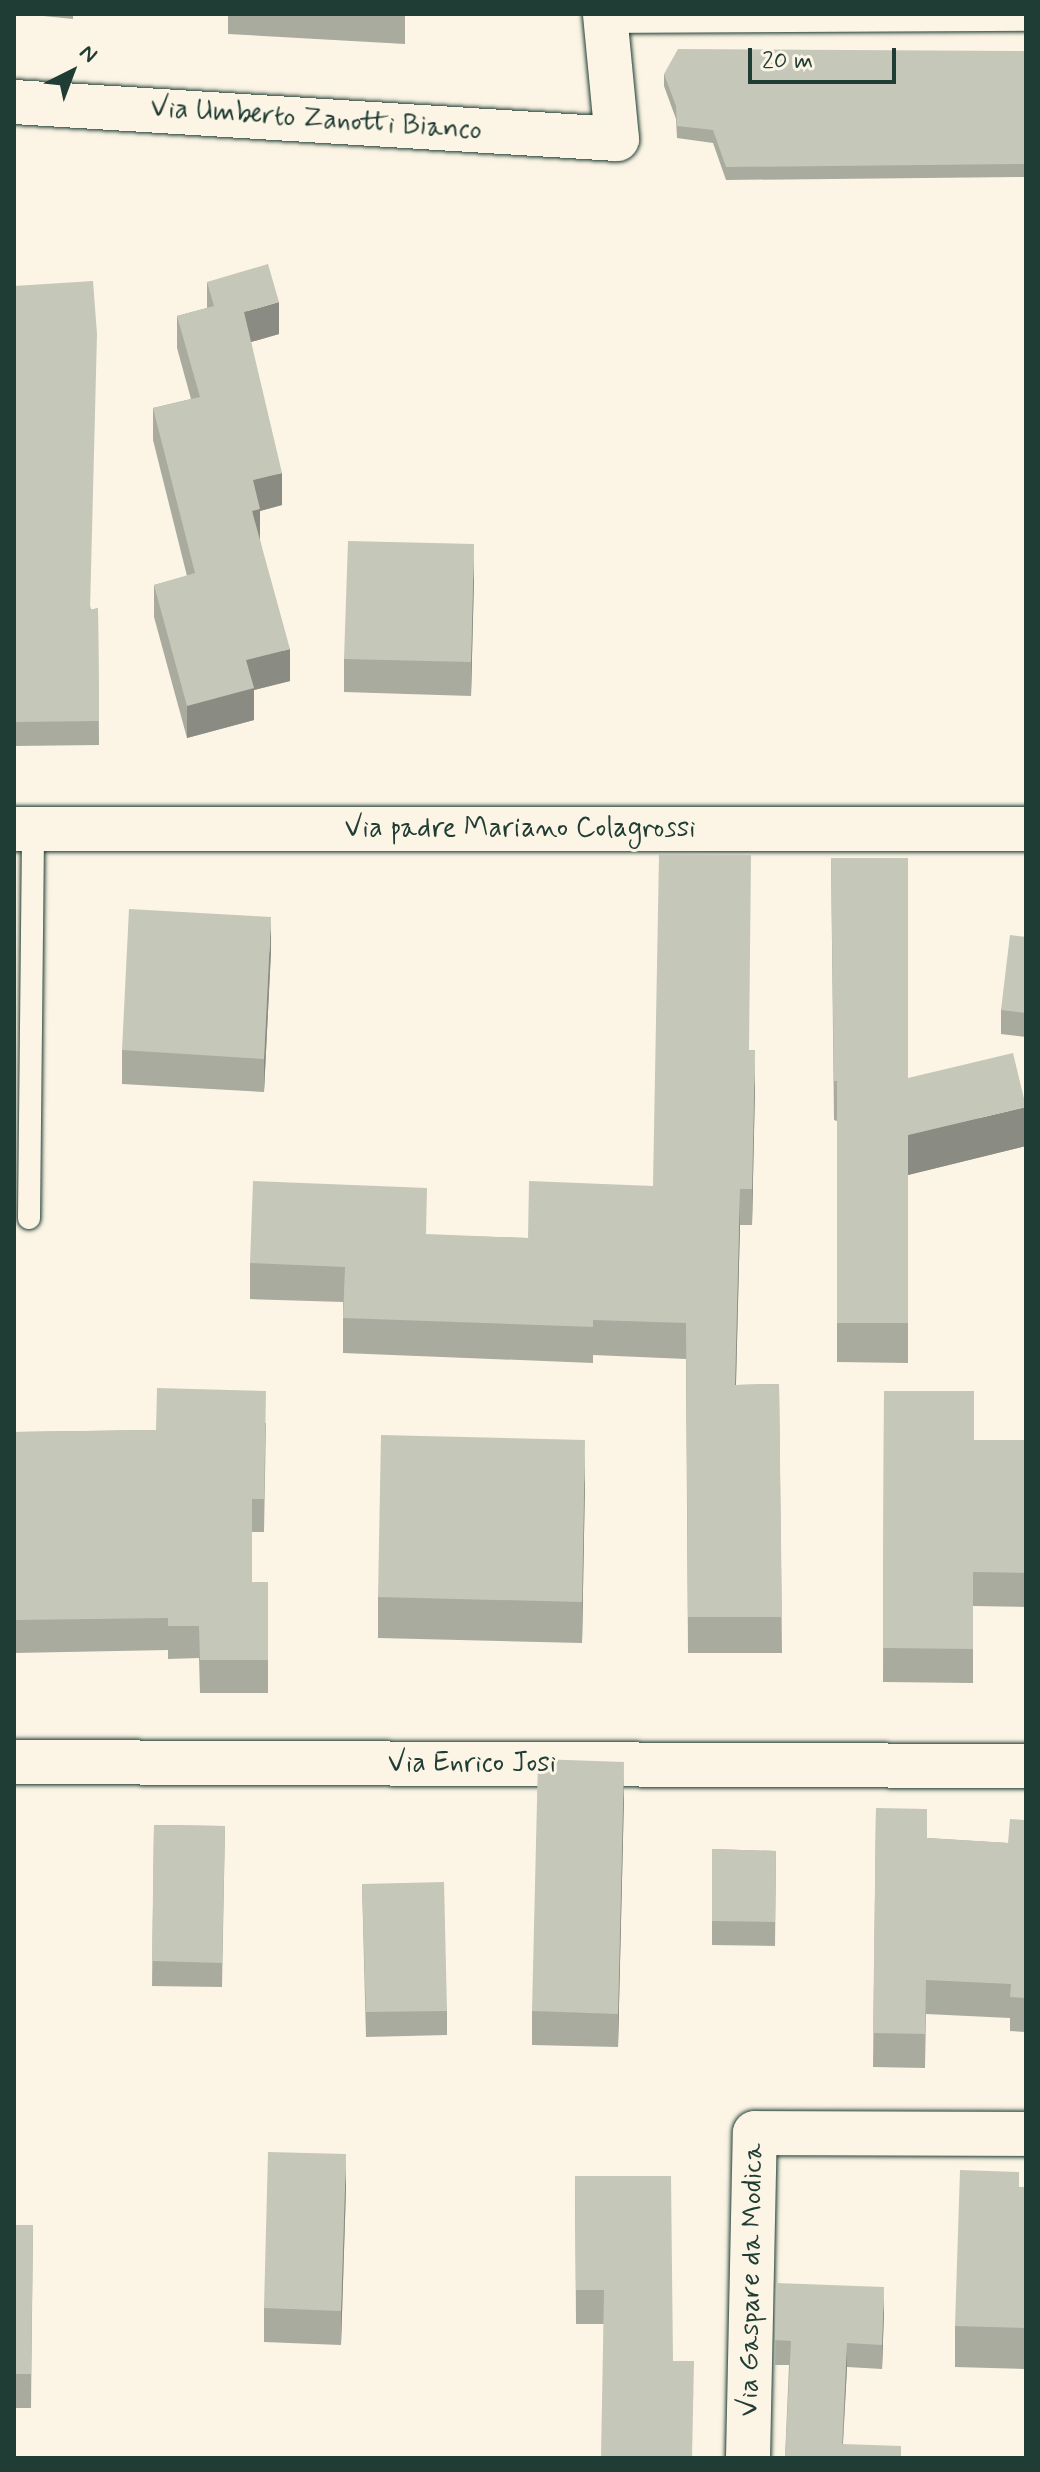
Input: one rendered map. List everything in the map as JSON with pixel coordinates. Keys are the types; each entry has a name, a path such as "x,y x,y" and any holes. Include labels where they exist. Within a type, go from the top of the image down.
{"street":[{"name":"Via Umberto Zanotti Bianco","path":"14,102 617,139 605,18"},
{"name":"Via padre Mariano Colagrossi","path":"23,829 1026,829"},
{"name":"Via Enrico Josi","path":"14,1762 1026,1766"},
{"name":"Via Gaspare da Modica","path":"748,2458 755,2133 1026,2134"}],"lane":[{"path":"605,18 1026,20"},
{"path":"23,829 29,1218"}],"building":[{"path":"678,49 1026,51 1026,164 726,167 713,130 677,126 676,106 664,74"},
{"path":"268,264 279,302 244,312 282,473 253,480 260,509 252,511 290,649 246,660 254,688 187,706 154,585 195,573 153,408 200,397 177,316 214,306 207,282"},
{"path":"93,281 97,334 90,610 98,608 99,721 14,722 14,286"},
{"path":"348,541 474,544 471,662 344,659"},
{"path":"659,854 751,855 749,1050 755,1050 752,1189 740,1189 735,1385 779,1384 782,1617 688,1617 686,1323 593,1320 593,1327 343,1318 345,1267 250,1263 253,1181 427,1188 426,1234 528,1238 529,1181 653,1186"},
{"path":"831,858 908,858 908,1078 1013,1053 1026,1107 908,1135 908,1323 837,1323 837,1081 834,1081"},
{"path":"129,909 271,917 264,1059 122,1050"},
{"path":"1010,935 1026,937 1026,1013 1001,1010"},
{"path":"157,1388 266,1391 264,1499 252,1499 252,1582 268,1582 268,1660 200,1660 199,1626 168,1626 168,1618 14,1620 14,1432 156,1430"},
{"path":"884,1391 974,1391 974,1440 1026,1440 1026,1573 973,1572 973,1649 883,1648"},
{"path":"381,1435 585,1440 582,1602 378,1597"},
{"path":"538,1759 624,1762 618,2014 532,2011"},
{"path":"876,1808 927,1809 927,1838 1008,1843 1010,1819 1026,1820 1026,1998 1010,1997 1011,1984 926,1980 925,2034 873,2033"},
{"path":"154,1825 225,1826 222,1963 152,1961"},
{"path":"712,1849 776,1851 775,1922 712,1921"},
{"path":"444,1882 447,2011 366,2012 362,1884"},
{"path":"268,2152 346,2154 341,2311 264,2308"},
{"path":"960,2170 1019,2172 1019,2187 1026,2187 1025,2328 955,2326"},
{"path":"575,2176 671,2176 673,2361 694,2361 692,2458 601,2458 604,2290 576,2290"},
{"path":"14,2225 33,2225 31,2374 14,2374"},
{"path":"776,2283 884,2287 882,2345 847,2343 842,2444 901,2446 901,2458 785,2458 791,2341 775,2340"}]}
